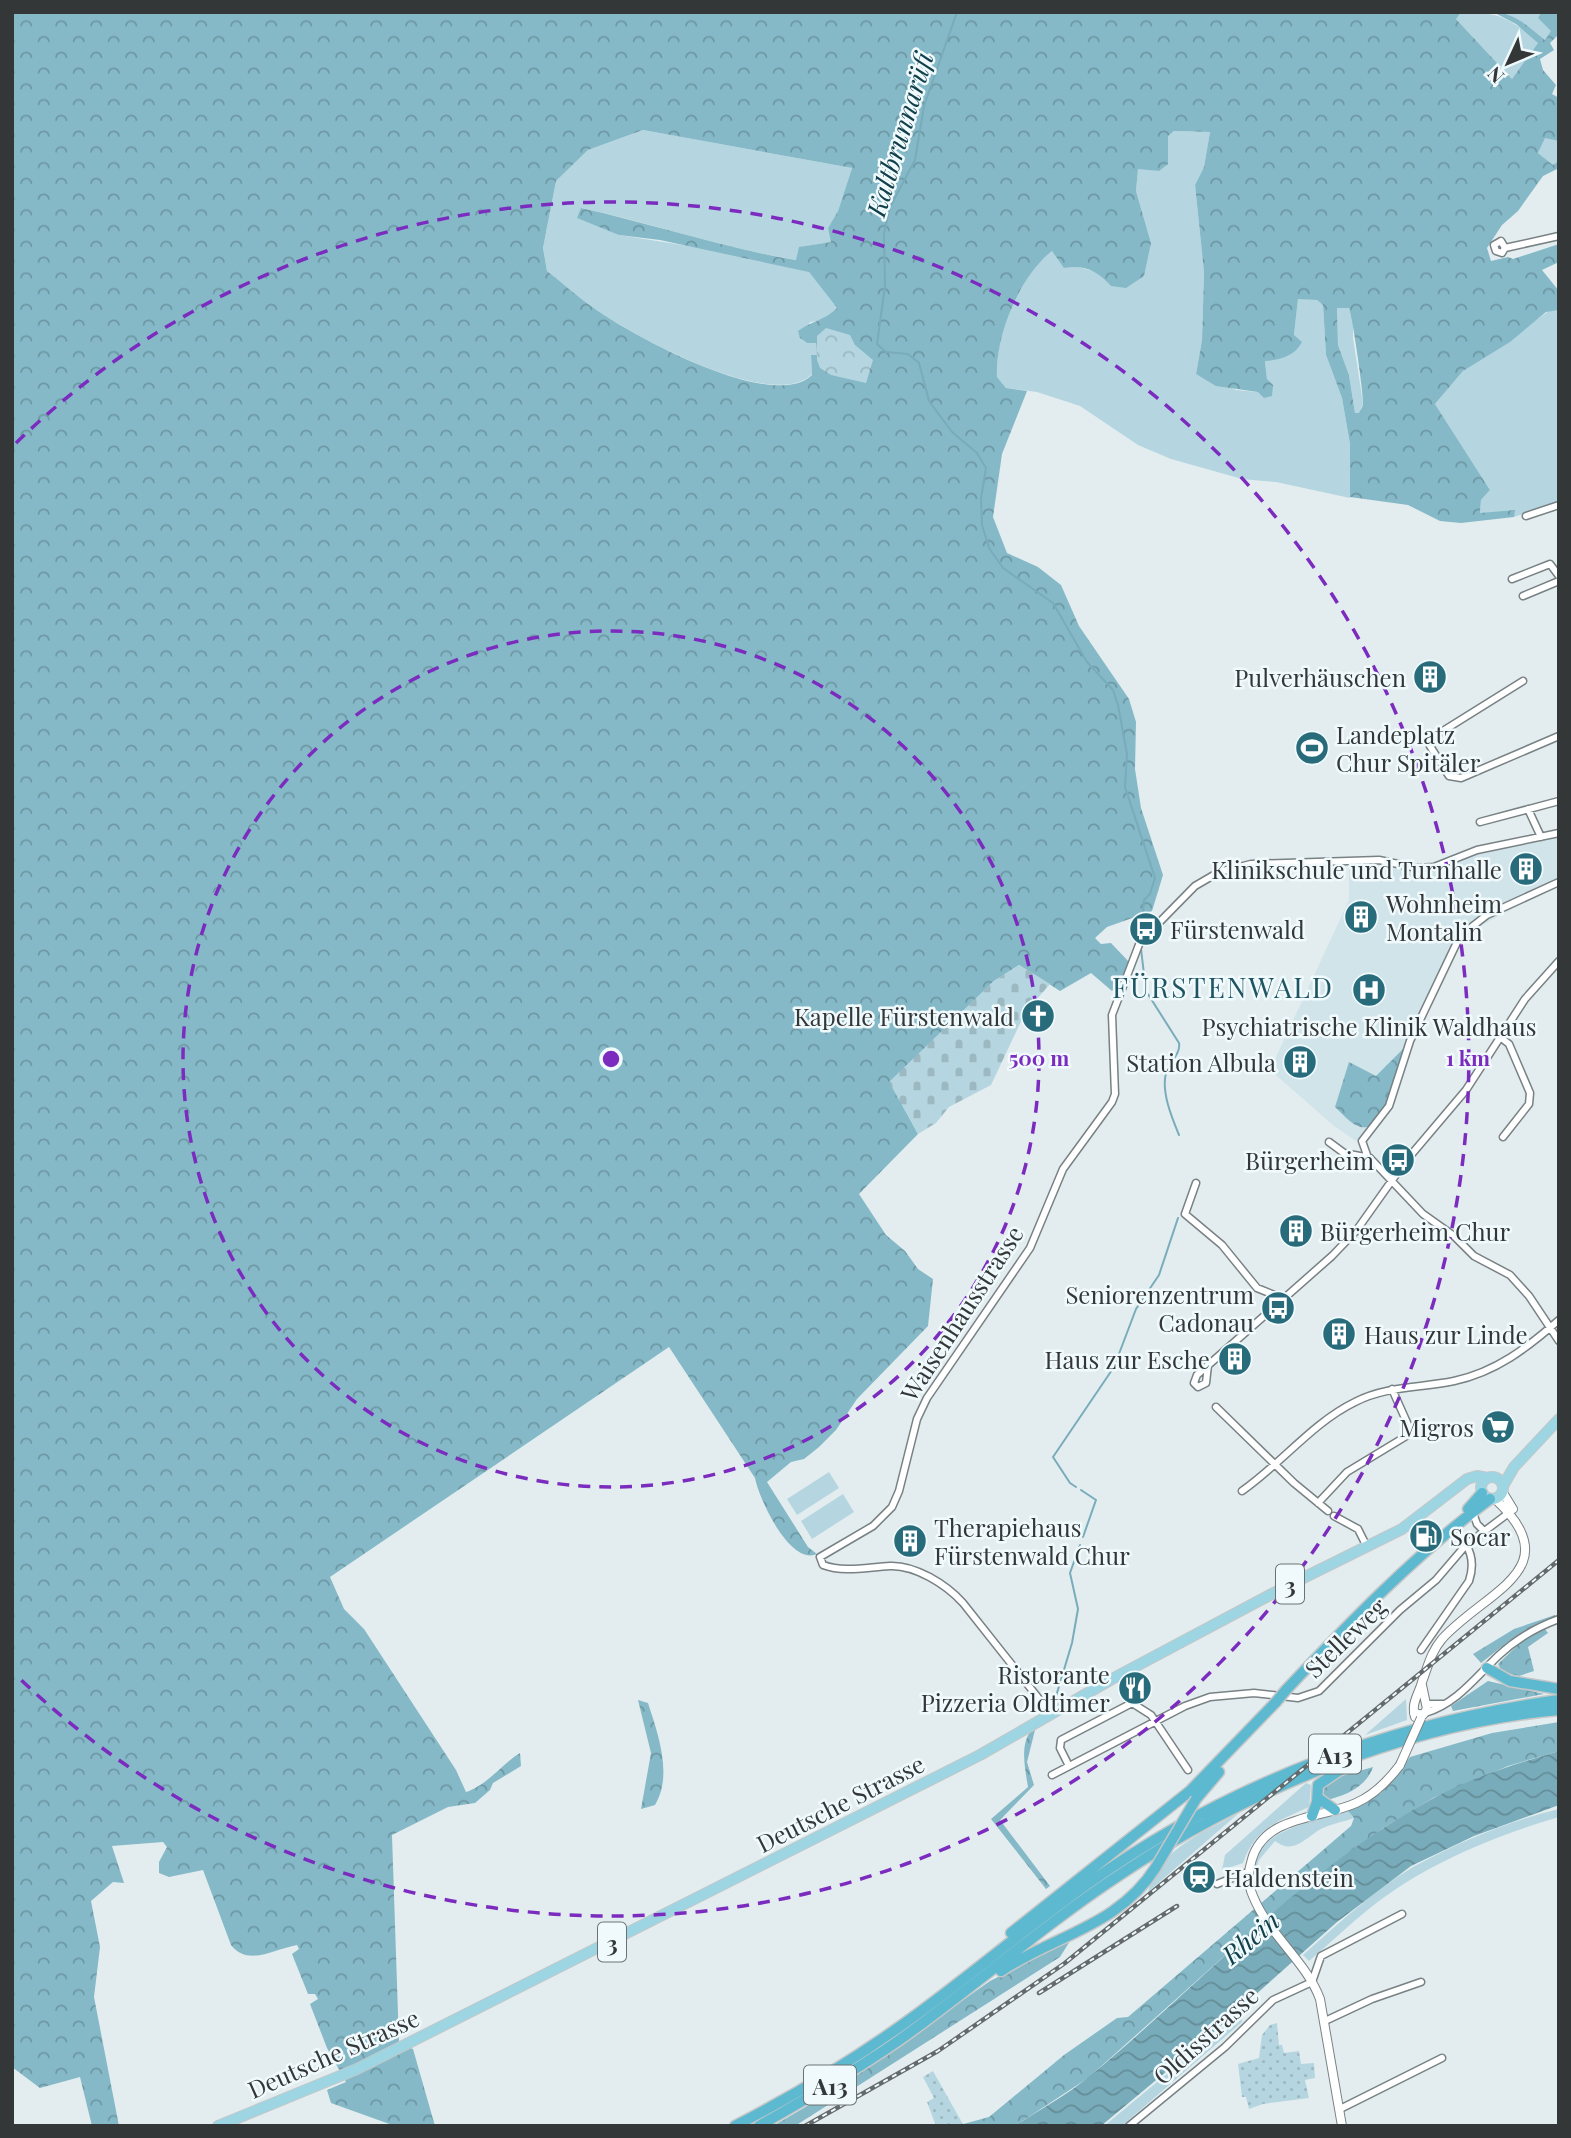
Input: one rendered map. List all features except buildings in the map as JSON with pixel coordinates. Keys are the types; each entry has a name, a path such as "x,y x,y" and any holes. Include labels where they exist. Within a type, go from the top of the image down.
{"highway":[{"name":"A13","path":"1448,1532 1473,1513 1492,1489"},
{"name":"A13","path":"758,2126 850,2072 1023,1957 1110,1916 1143,1886 1196,1799 1286,1690 1344,1630 1492,1489"},
{"path":"1486,1668 1510,1681 1559,1689"},
{"name":"A13","path":"735,2126 851,2059 922,2010 1113,1866 1169,1831 1241,1793 1345,1750 1399,1733 1466,1716 1559,1700"},
{"name":"A13","path":"943,2008 1095,1892 1196,1828 1299,1779 1369,1753 1452,1730 1559,1710"},
{"name":"A13","path":"922,2010 1068,1885 1190,1791 1262,1718"},
{"name":"A13","path":"1312,1816 1318,1798 1318,1785 1329,1775 1452,1730"},
{"name":"A13","path":"1318,1798 1335,1810"}],"main road":[{"path":"1492,1489 1559,1419"},
{"name":"Deutsche Strasse","path":"218,2126 320,2087 401,2048 981,1755 1285,1587 1409,1525 1462,1482 1475,1482 1492,1489"}],"street":[{"path":"1506,248 1559,236"},
{"path":"1526,516 1559,505"},
{"path":"1512,579 1549,564 1559,579 1523,596"},
{"path":"1523,681 1430,739 1430,746 1448,776 1457,780 1559,736"},
{"path":"1480,822 1559,801"},
{"path":"1528,808 1541,836 1559,833"},
{"name":"Waisenhausstrasse","path":"1051,1714 963,1603 945,1587 899,1567 835,1568 823,1565 820,1557 873,1526 892,1507 899,1491 916,1419 927,1398 1030,1248 1063,1170 1112,1102 1115,1094 1112,1015 1140,942 1195,886 1229,868 1379,860 1417,868 1434,867 1477,850 1541,836"},
{"path":"1559,882 1487,915 1460,936 1410,1041 1389,1106 1362,1142 1367,1155 1420,1212 1454,1236 1474,1256 1510,1275 1529,1296 1559,1341"},
{"path":"1208,1365 1356,1231 1391,1180 1466,1090 1533,988 1559,961"},
{"path":"1500,1037 1509,1044 1530,1098 1503,1137"},
{"path":"1329,1142 1343,1153 1367,1155"},
{"path":"1196,1183 1185,1214 1222,1245 1257,1288 1283,1299"},
{"path":"1242,1491 1337,1412 1359,1400 1392,1389 1453,1381 1492,1369 1524,1350 1559,1320"},
{"path":"1318,1503 1348,1472 1408,1435 1409,1427 1392,1389"},
{"path":"1216,1407 1318,1503 1358,1529 1367,1547"},
{"path":"1492,1489 1525,1521"},
{"name":"Stelleweg","path":"1052,1775 1185,1706 1221,1695 1254,1693 1298,1698 1319,1691 1400,1610 1436,1580 1466,1545 1513,1509"},
{"path":"1473,1513 1477,1524 1483,1530"},
{"path":"1421,1650 1469,1581 1472,1572 1471,1553 1466,1545"},
{"path":"1421,1712 1412,1706 1428,1663 1441,1640 1509,1591 1531,1569"},
{"path":"1421,1712 1444,1704 1467,1688 1519,1640 1559,1619"},
{"path":"1342,2126 1325,2021 1312,1982 1255,1901 1250,1871 1255,1851 1269,1834 1288,1823 1335,1810 1372,1794 1400,1765 1421,1712 1422,1685"},
{"path":"1069,1766 1060,1748 1061,1740 1124,1706 1135,1705 1150,1715 1188,1770"},
{"path":"1217,1884 1250,1871"},
{"path":"1312,1982 1319,1957 1402,1914"},
{"name":"Oldisstrasse","path":"1129,2126 1225,2047 1273,2000 1312,1982"},
{"path":"1325,2021 1372,1998 1421,1982"},
{"path":"1340,2109 1442,2059"}],"shaded area":[{"name":"Psychiatrische Klinik Waldhaus","path":"1559,837 1559,884 1456,939 1388,1102 1361,1138 1356,1141 1334,1126 1270,1070 1349,900 1349,866 1380,864 1418,873 1433,872 1479,854"}],"green space":[{"path":"12,12 1461,12 1456,19 1512,79 1538,43 1516,24 1493,12 1514,17 1545,40 1551,31 1538,18 1541,12 1559,12 1559,34 1550,43 1554,50 1540,59 1543,70 1556,85 1552,94 1559,98 1559,141 1545,138 1538,153 1553,165 1559,161 1559,168 1543,176 1518,211 1502,225 1487,248 1491,261 1508,257 1513,259 1559,244 1559,262 1542,270 1559,291 1559,310 1546,312 1510,342 1463,371 1435,404 1490,490 1481,500 1480,513 1515,510 1514,517 1461,523 1440,521 1408,505 1350,497 1350,444 1342,398 1326,355 1323,305 1317,300 1298,299 1294,335 1302,342 1299,347 1286,356 1265,361 1267,379 1273,385 1272,396 1264,398 1258,392 1216,386 1196,374 1202,340 1204,272 1195,185 1204,167 1210,132 1174,131 1168,136 1168,164 1159,171 1138,169 1136,191 1151,243 1144,276 1126,288 1111,286 1090,270 1064,268 1052,251 1029,276 1011,308 1000,344 997,377 1006,388 1027,391 1002,454 993,517 1007,553 1038,567 1061,585 1079,626 1129,699 1136,722 1135,769 1141,808 1163,875 1152,911 1107,927 1095,938 1101,944 1111,943 1129,962 1123,978 1112,991 1091,973 1060,991 1019,965 994,981 890,1082 918,1134 859,1194 886,1235 905,1251 918,1269 933,1279 928,1326 857,1399 836,1430 819,1447 804,1459 791,1462 767,1482 808,1547 817,1554 807,1555 796,1550 777,1528 755,1478 669,1347 330,1577 344,1609 364,1629 456,1770 466,1792 480,1785 520,1753 521,1766 493,1783 490,1790 475,1803 448,1807 392,1835 399,2043 413,2049 435,2126 395,2126 331,2103 327,2090 346,2082 327,2048 310,2004 318,1999 315,1994 308,1994 292,1954 299,1949 297,1945 253,1956 238,1951 231,1945 203,1870 169,1877 159,1873 159,1862 167,1847 163,1842 112,1846 124,1883 113,1882 91,1901 100,1947 94,1997 119,2126 92,2126 80,2077 40,2088 12,2067","holes":["643,130 852,168 838,211 828,228 831,242 799,247 796,260 581,208 577,218 619,235 660,240 809,272 837,308 798,331 800,338 807,343 816,343 817,355 811,355 812,375 793,384 767,385 704,367 616,322 585,302 547,271 543,248 556,181 588,150","1337,308 1349,308 1351,313 1363,397 1359,413 1355,413 1349,375 1338,345"]},
{"path":"1461,12 1485,13 1503,18 1539,43 1512,79 1455,18"},
{"path":"1504,12 1541,12 1538,18 1552,31 1545,40"},
{"path":"643,130 852,168 838,211 828,228 832,242 800,247 797,260 742,249 582,208 619,235 803,264 837,308 825,320 810,322 800,338 807,343 816,343 817,355 811,355 812,374 793,384 768,384 737,378 704,366 641,337 616,322 585,302 547,271 543,248 556,181 588,150"},
{"path":"1174,131 1210,132 1204,167 1195,185 1204,272 1202,340 1196,374 1236,390 1258,392 1267,379 1265,360 1294,336 1298,298 1317,300 1323,305 1326,355 1342,398 1350,444 1350,498 1276,482 1242,479 1171,459 1138,445 1080,406 1037,392 1006,388 997,377 1000,343 1011,308 1029,276 1052,251 1076,266 1099,273 1151,243 1136,191 1138,168 1159,171 1168,136"},
{"path":"1545,137 1559,141 1559,161 1554,166 1538,153"},
{"path":"1337,308 1349,308 1353,315 1353,338 1363,403 1359,413 1355,413 1349,375 1338,345"},
{"path":"1559,310 1559,502 1514,517 1514,510 1480,514 1481,500 1490,490 1435,404 1463,371 1549,311"},
{"path":"826,328 850,335 855,345 873,360 866,383 831,375 820,368 817,360 817,336"},
{"path":"1019,965 1050,984 1025,1013 991,1085 949,1107 936,1123 918,1134 889,1082 994,981"},
{"path":"1404,1048 1381,1115 1367,1127 1354,1124 1335,1107 1349,1062 1376,1076"},
{"path":"829,1472 839,1488 797,1515 787,1499"},
{"path":"843,1494 854,1512 812,1539 801,1521"},
{"path":"1555,1615 1556,1618 1509,1641 1481,1663 1473,1654 1514,1629"},
{"path":"1545,1629 1548,1633 1528,1647 1534,1671 1519,1676 1502,1672 1498,1664 1521,1642"},
{"path":"1488,1681 1544,1694 1453,1711 1451,1706"},
{"path":"1406,1699 1407,1720 1365,1735"},
{"path":"638,1700 648,1703 662,1754 663,1768 663,1781 655,1805 641,1809 651,1753"},
{"path":"1559,1722 1559,1751 1508,1766 1433,1798 1383,1828 1240,1942 1088,2078 1015,2126 956,2126 989,2117 1064,2055 1117,2018 1128,2017 1351,1826 1354,1818 1348,1811 1381,1793 1410,1757 1492,1733"},
{"path":"1036,1726 1027,1762 1034,1785 1000,1820 1050,1886 1046,1889 991,1819 1028,1787 1024,1763 1025,1746 1030,1732"},
{"path":"1373,1767 1360,1786 1346,1794 1323,1801 1323,1786 1335,1778"},
{"path":"1306,1783 1311,1785 1309,1807 1269,1827 1254,1841 1243,1863 1222,1870 1225,1855"},
{"path":"1559,1809 1559,1817 1485,1843 1413,1878 1370,1908 1309,1961 1303,1955 1370,1897 1413,1867 1484,1833"},
{"path":"1348,1811 1354,1818 1324,1827 1297,1845 1281,1845 1275,1841 1259,1860 1256,1869 1257,1856 1264,1845 1275,1836 1306,1823"},
{"path":"1239,1813 1148,1892 1153,1877 1172,1853 1198,1835"},
{"path":"1070,1941 1060,1957 795,2126 773,2126 838,2088 990,1981"},
{"path":"1243,2011 1242,2022 1124,2124 1104,2126"},
{"path":"1277,2023 1279,2045 1282,2045 1284,2053 1299,2051 1301,2064 1314,2063 1315,2078 1305,2080 1309,2098 1263,2104 1249,2109 1246,2097 1242,2097 1238,2064 1259,2058 1262,2035 1270,2025"},
{"path":"933,2071 964,2126 936,2126 927,2102 934,2098 923,2077"}],"water":[{"name":"Rhein","path":"1559,1751 1559,1805 1474,1836 1411,1866 1337,1922 1215,2031 1101,2126 1015,2126 1090,2076 1254,1929 1383,1828 1430,1800 1477,1778"}],"waterway":[{"name":"Kaltbrunnarüfi","path":"957,12 924,106 915,160 890,207 884,233 885,286 877,344 886,352 908,354 919,363 929,401 952,432 977,453 986,468 981,498 982,525 989,548 1003,568 1053,603 1087,662 1113,690 1127,754 1125,787 1155,878 1150,894 1144,900 1143,913"},
{"name":"Kaltbrunnarüfi","path":"1140,935 1143,918"},
{"name":"Kaltbrunnarüfi","path":"1141,949 1146,991 1179,1043 1165,1080 1168,1105 1179,1135"},
{"name":"Kaltbrunnarüfi","path":"1076,1487 1070,1483 1053,1457 1114,1367 1136,1309 1159,1275 1178,1218"},
{"name":"Kaltbrunnarüfi","path":"1081,1490 1096,1500 1083,1537"},
{"name":"Kaltbrunnarüfi","path":"1054,1703 1072,1643 1078,1609 1070,1573 1080,1545"}],"railway":[{"path":"805,2126 938,2051 1065,1963 1559,1560"},
{"path":"1039,1993 1177,1906"}],"place":[{"name":"Pulverhäuschen","path":"1430,677"},
{"name":"Landeplatz Chur Spitäler","path":"1312,748"},
{"name":"Klinikschule und Turnhalle","path":"1526,869"},
{"name":"Wohnheim Montalin","path":"1361,917"},
{"name":"Fürstenwald","path":"1146,929"},
{"name":"Psychiatrische Klinik Waldhaus","path":"1369,990"},
{"name":"Kapelle Fürstenwald","path":"1038,1016"},
{"name":"Station Albula","path":"1300,1062"},
{"name":"Bürgerheim","path":"1398,1160"},
{"name":"Bürgerheim Chur","path":"1296,1231"},
{"name":"Seniorenzentrum Cadonau","path":"1278,1308"},
{"name":"Haus zur Linde","path":"1339,1334"},
{"name":"Haus zur Esche","path":"1235,1359"},
{"name":"Migros","path":"1498,1427"},
{"name":"Socar","path":"1426,1536"},
{"name":"Therapiehaus Fürstenwald Chur","path":"910,1541"},
{"name":"Ristorante Pizzeria Oldtimer","path":"1135,1688"},
{"name":"Haldenstein","path":"1199,1877"}],"district":[{"name":"FÜRSTENWALD","path":"1223,986"}]}
